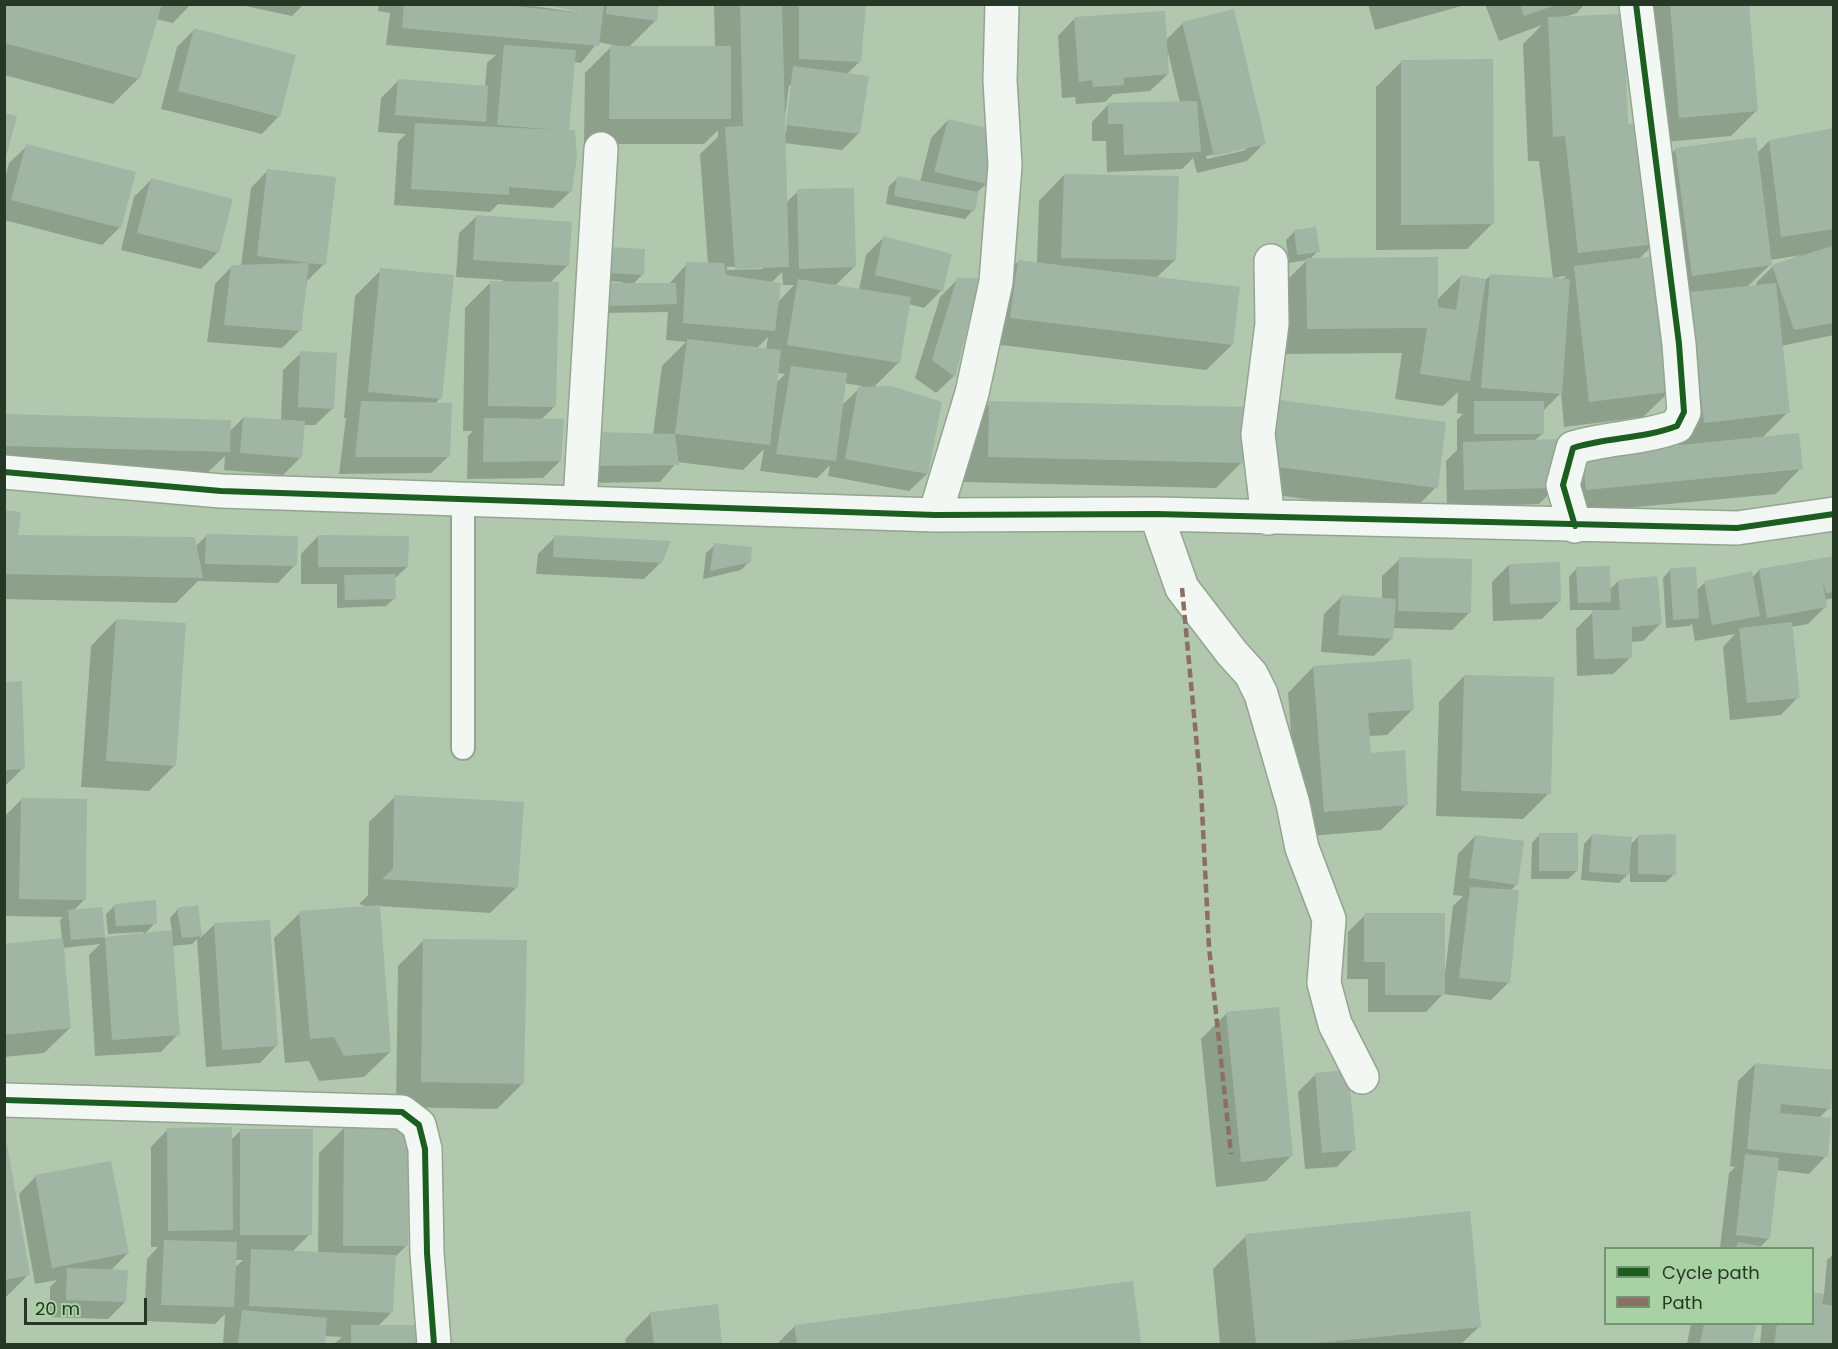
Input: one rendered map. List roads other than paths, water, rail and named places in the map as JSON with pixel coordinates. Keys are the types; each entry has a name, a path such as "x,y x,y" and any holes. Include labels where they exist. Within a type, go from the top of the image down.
{"street":[{"path":"934,515 972,393 996,282 1005,165 1000,80 1002,4"},
{"path":"1575,526 1563,484 1574,448 1594,441 1653,435 1677,426 1684,412 1679,344 1636,4"},
{"path":"580,502 601,149"},
{"path":"1268,518 1258,434 1272,324 1271,261"},
{"path":"4,472 221,491 934,515 1156,514 1575,526 1737,528 1833,514"},
{"path":"1156,514 1182,588 1251,674 1261,694 1293,804 1302,848 1329,919 1324,983 1335,1024 1362,1077"},
{"path":"4,1100 402,1112 419,1125 425,1149 427,1253 434,1344"}],"lane":[{"path":"463,499 463,748"}]}
